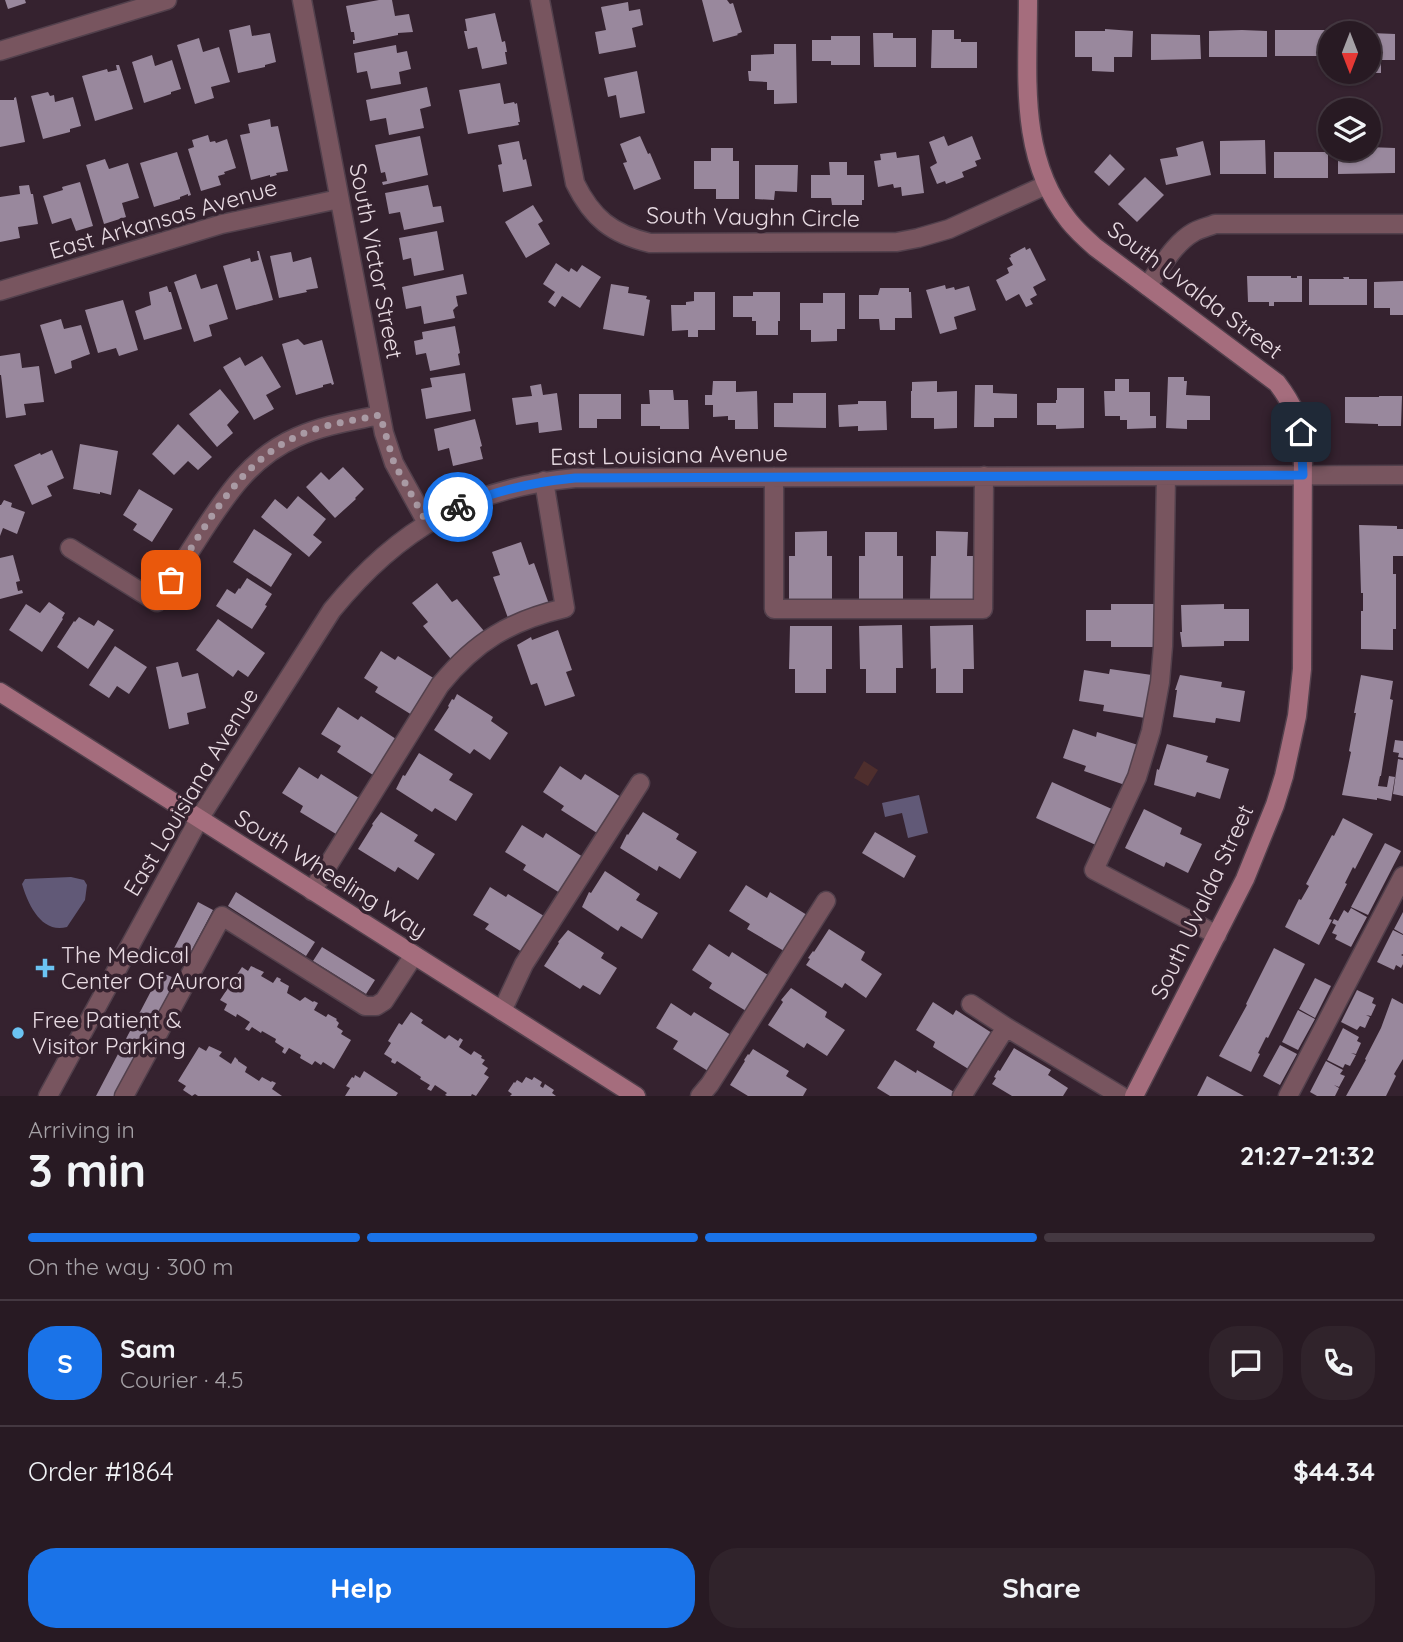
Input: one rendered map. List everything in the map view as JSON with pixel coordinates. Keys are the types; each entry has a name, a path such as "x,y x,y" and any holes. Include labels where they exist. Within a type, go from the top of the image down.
{"street":[{"path":"0,51 167,0"},
{"name":"South Victor Street","path":"302,0 380,415 394,463 427,523"},
{"name":"South Vaughn Circle","path":"540,0 575,183 595,215 614,230 631,238 650,243 897,242 949,229 1046,185"},
{"name":"South Uvalda Street","path":"1028,0 1029,123 1037,162 1046,185 1069,221 1096,247 1277,383 1299,420 1303,446 1302,669 1291,746 1275,805 1245,879 1134,1096"},
{"name":"East Arkansas Avenue","path":"0,291 211,227 339,199"},
{"path":"1147,286 1185,238 1196,230 1215,224 1403,225"},
{"path":"70,548 157,602 228,492 247,471 294,438 321,428 380,415"},
{"name":"East Louisiana Avenue","path":"48,1096 199,819 332,610 377,560 403,539 446,512 509,488 575,478 1403,475"},
{"path":"774,477 774,609 983,609 984,476"},
{"path":"1166,476 1164,633 1160,682 1151,731 1137,777 1094,870 1217,935"},
{"path":"312,891 440,685 455,667 481,643 509,626 538,614 565,608 544,481"},
{"name":"South Wheeling Way","path":"0,692 636,1096"},
{"path":"502,1011 524,964 640,783"},
{"path":"1288,1096 1403,876"},
{"path":"700,1096 827,901"},
{"path":"124,1096 222,916 365,1006 376,1006 384,1001 414,955"},
{"path":"971,1004 1121,1096"},
{"path":"962,1096 1006,1027"}],"shaded area":[{"path":"864,761 878,770 868,786 854,778"},
{"path":"919,795 928,833 908,838 902,813 885,817 882,803"},
{"path":"71,877 84,880 87,885 85,900 67,927 50,926 32,909 22,884 25,879"}],"building":[{"path":"5,0 25,0 26,3 8,9"},
{"path":"392,0 395,16 409,14 413,32 353,44 354,32 351,32 346,6"},
{"path":"702,0 727,0 730,4 733,3 742,32 713,42"},
{"path":"628,2 629,11 640,9 643,25 632,28 636,47 599,54 595,32 606,30 601,7"},
{"path":"495,13 502,42 505,41 507,64 482,69 477,47 468,49 464,31 467,31 465,19"},
{"path":"250,25 252,36 270,33 276,62 238,73 229,30"},
{"path":"932,30 954,30 954,39 977,42 977,68 931,68"},
{"path":"1275,30 1318,30 1318,56 1275,56"},
{"path":"1075,31 1133,31 1132,57 1114,57 1114,72 1092,71 1092,57 1075,57"},
{"path":"1209,31 1267,31 1267,57 1209,57"},
{"path":"873,33 893,33 893,38 916,38 916,67 874,67"},
{"path":"1381,33 1395,34 1395,60 1381,60"},
{"path":"1151,34 1200,35 1201,59 1151,60"},
{"path":"831,36 860,36 860,65 831,65 831,61 812,61 812,40 831,40"},
{"path":"199,38 203,52 219,47 230,82 211,87 214,98 195,104 177,45"},
{"path":"774,44 796,44 797,103 774,104 774,90 767,90 767,82 749,81 751,55 774,54"},
{"path":"396,45 397,53 407,51 411,69 399,72 401,84 371,89 367,71 357,73 354,53"},
{"path":"152,55 155,66 172,60 181,89 144,103 132,62"},
{"path":"116,65 119,65 133,109 95,121 82,76 107,69 108,72 117,70"},
{"path":"637,71 645,113 620,118 616,95 608,97 604,78"},
{"path":"500,83 504,104 517,103 519,125 468,134 459,90"},
{"path":"427,87 431,106 420,109 424,128 389,135 386,118 370,121 366,100"},
{"path":"48,92 50,96 54,95 55,102 73,97 81,126 70,129 70,132 43,139 31,96"},
{"path":"16,97 25,142 0,147 0,100 14,100"},
{"path":"270,119 271,127 278,126 288,171 251,180 240,135 250,133 248,124"},
{"path":"208,135 210,142 227,139 236,168 218,176 221,185 201,191 188,149 194,147 192,140"},
{"path":"420,136 428,175 383,185 382,182 387,181 385,172 381,173 375,145"},
{"path":"640,136 661,179 634,190 623,163 627,162 620,144"},
{"path":"944,136 948,146 972,136 981,159 975,161 977,166 962,172 964,177 946,184 945,181 937,184 930,167 937,163 929,142"},
{"path":"1265,140 1266,174 1220,174 1220,141"},
{"path":"519,141 532,186 503,192 498,165 502,164 498,145"},
{"path":"1203,141 1211,175 1166,185 1160,159 1178,156 1176,148"},
{"path":"1381,147 1395,148 1395,173 1338,174 1338,161 1381,161"},
{"path":"711,148 733,148 733,161 739,161 739,199 716,199 716,189 694,189 694,161 711,161"},
{"path":"177,152 191,195 154,207 140,163"},
{"path":"896,152 897,158 919,155 924,193 902,196 901,187 894,188 893,184 878,187 874,161 881,160 880,154"},
{"path":"1274,152 1318,152 1318,161 1328,161 1328,178 1274,178"},
{"path":"1110,154 1125,169 1109,186 1094,172"},
{"path":"105,159 109,169 128,163 139,198 122,203 126,217 104,224 86,165"},
{"path":"829,162 847,162 847,175 864,175 862,205 832,205 831,198 811,198 811,175 830,175"},
{"path":"755,165 798,165 797,192 775,191 774,200 755,199"},
{"path":"1145,177 1164,195 1137,222 1118,204"},
{"path":"80,182 93,226 76,231 71,218 52,224 43,196"},
{"path":"29,185 38,224 18,227 20,238 0,242 0,197 20,194 19,186"},
{"path":"428,185 433,207 441,206 444,222 404,230 400,212 389,214 385,193"},
{"path":"533,205 543,221 538,224 550,244 526,258 505,222"},
{"path":"437,231 444,270 414,276 411,258 403,260 399,238"},
{"path":"1025,247 1026,250 1030,248 1046,280 1033,287 1037,295 1030,299 1033,304 1026,307 1019,294 1006,301 996,280 1009,273 1007,268 1013,265 1010,255"},
{"path":"257,251 273,300 236,310 223,266 250,258 251,262 259,260"},
{"path":"291,252 293,262 311,257 318,288 279,298 270,256"},
{"path":"556,263 569,272 571,268 577,272 582,265 601,277 580,308 562,296 555,307 548,302 555,292 543,284"},
{"path":"196,274 201,289 217,284 228,319 209,325 212,336 194,342 174,282"},
{"path":"463,274 467,294 456,296 458,306 453,310 455,318 424,324 421,306 406,309 402,287"},
{"path":"1247,276 1302,276 1302,302 1274,302 1274,306 1269,306 1269,302 1248,302"},
{"path":"1343,277 1367,279 1367,305 1309,305 1309,279 1344,279"},
{"path":"1403,281 1403,315 1390,315 1390,308 1374,308 1374,282"},
{"path":"611,284 629,287 628,293 647,296 646,299 650,300 644,336 603,329"},
{"path":"945,285 946,289 954,287 955,290 969,286 976,310 954,317 957,329 940,334 926,290"},
{"path":"167,286 182,329 144,340 135,311 151,305 149,292"},
{"path":"880,288 909,288 911,292 912,318 895,318 895,330 880,330 879,319 859,319 859,295 878,295"},
{"path":"694,292 715,292 715,330 698,330 698,337 688,337 688,330 672,331 671,305 686,305 686,302 694,301"},
{"path":"753,292 780,292 778,335 756,335 756,321 752,321 752,317 733,317 733,296 753,296"},
{"path":"823,293 845,293 845,329 837,329 837,341 811,342 811,330 800,330 800,303 823,303"},
{"path":"123,300 138,350 119,356 116,348 98,353 85,310"},
{"path":"61,319 64,329 81,325 90,354 71,361 72,368 55,374 40,325"},
{"path":"455,326 460,365 430,371 426,353 416,355 414,341 423,339 422,332"},
{"path":"298,339 304,345 322,340 334,384 296,395 282,344"},
{"path":"20,353 22,368 39,366 44,402 24,404 26,415 6,418 0,356"},
{"path":"262,356 281,387 266,395 274,409 254,420 223,367 240,357 245,366"},
{"path":"465,373 471,411 426,419 421,389 432,387 430,378"},
{"path":"1168,377 1184,377 1184,381 1187,381 1186,395 1210,396 1210,420 1187,420 1187,429 1166,428"},
{"path":"1115,379 1129,379 1129,392 1150,392 1150,416 1156,416 1156,428 1127,429 1127,420 1120,420 1120,416 1105,416 1104,391 1115,391"},
{"path":"713,381 736,381 736,392 757,391 758,429 735,429 735,420 728,420 728,416 713,417 713,405 705,405 705,395 712,395"},
{"path":"937,381 937,392 957,391 957,428 934,429 934,418 911,418 912,382"},
{"path":"541,384 543,395 557,393 562,430 539,433 538,422 516,425 512,398 532,396 530,386"},
{"path":"975,385 993,385 993,393 1017,394 1017,418 994,418 994,427 974,427"},
{"path":"1057,388 1084,388 1084,428 1056,429 1056,425 1037,425 1037,403 1056,403"},
{"path":"220,389 239,412 227,425 233,433 217,447 189,414"},
{"path":"649,390 673,390 674,400 688,400 689,429 641,426 641,404 650,404"},
{"path":"793,393 826,393 826,428 774,427 774,403 793,403"},
{"path":"579,394 621,394 621,419 597,419 597,428 579,428"},
{"path":"1402,396 1401,426 1345,423 1345,397"},
{"path":"858,401 886,401 887,430 858,431 858,426 839,427 838,405 858,404"},
{"path":"475,419 483,459 453,466 449,448 438,451 434,429"},
{"path":"178,424 212,457 198,470 188,461 174,475 152,454"},
{"path":"80,444 118,451 111,495 73,489"},
{"path":"52,450 64,478 47,486 52,496 32,505 14,465"},
{"path":"343,467 364,489 335,518 306,487 321,472 329,480"},
{"path":"139,489 173,509 152,542 133,530 137,524 123,515"},
{"path":"298,496 326,519 313,535 322,542 309,557 261,517 275,499 287,509"},
{"path":"4,500 12,503 11,507 25,512 17,534 3,528 0,536 0,505"},
{"path":"1359,525 1397,526 1397,529 1403,529 1403,556 1393,556 1393,574 1396,574 1396,629 1393,629 1393,650 1361,649 1363,593"},
{"path":"254,529 292,554 271,587 233,562"},
{"path":"827,531 827,556 832,556 832,599 789,599 789,556 795,556 795,532"},
{"path":"936,531 968,532 967,556 973,556 973,599 930,599 931,556 936,556"},
{"path":"865,532 897,532 897,556 903,556 903,599 859,599 859,556 865,556"},
{"path":"521,542 529,565 534,563 549,604 508,618 493,577 500,575 492,552"},
{"path":"13,555 20,581 16,582 18,591 22,590 23,593 0,599 0,558"},
{"path":"247,578 272,594 252,629 216,606 227,589 235,594"},
{"path":"437,583 452,602 457,599 484,631 451,659 423,626 428,622 412,603"},
{"path":"49,602 65,613 42,652 9,630 26,604 40,613"},
{"path":"1111,604 1155,604 1155,647 1111,647 1111,641 1086,641 1086,610 1111,610"},
{"path":"1224,604 1224,609 1249,609 1249,641 1224,641 1224,646 1182,647 1181,605"},
{"path":"79,617 94,626 98,620 114,630 88,669 57,647"},
{"path":"218,619 265,653 248,677 238,670 233,677 196,650"},
{"path":"902,625 903,668 896,668 896,693 866,693 866,669 860,669 859,626"},
{"path":"973,625 974,669 963,669 963,693 936,693 936,668 931,669 930,626"},
{"path":"790,626 832,626 832,669 826,669 826,693 795,693 795,669 789,669"},
{"path":"558,630 572,670 566,672 575,696 545,706 537,683 531,685 517,645 531,637 532,640"},
{"path":"115,646 147,667 129,694 117,686 109,698 89,685"},
{"path":"381,651 395,660 398,656 435,679 412,715 375,692 378,687 364,678"},
{"path":"178,662 182,677 198,673 206,708 187,713 189,724 169,729 156,667"},
{"path":"1110,669 1152,675 1145,718 1103,711 1104,705 1079,701 1084,670 1109,674"},
{"path":"1180,675 1222,682 1221,687 1245,691 1240,722 1216,718 1215,723 1173,717 1175,690"},
{"path":"1361,675 1393,681 1390,699 1393,700 1378,786 1387,787 1389,776 1395,777 1391,801 1342,795 1351,752 1349,751"},
{"path":"457,694 493,717 491,721 508,733 490,760 474,749 470,754 434,730"},
{"path":"338,707 358,720 361,716 396,739 373,775 337,752 341,746 321,734"},
{"path":"1073,729 1096,737 1097,732 1138,745 1125,785 1084,771 1086,766 1063,758"},
{"path":"1395,740 1403,741 1403,758 1398,757 1399,753 1393,752"},
{"path":"1167,744 1208,756 1206,762 1229,769 1220,799 1197,792 1195,797 1154,785"},
{"path":"419,753 453,774 449,780 473,794 456,821 435,808 432,812 396,789"},
{"path":"1398,759 1403,760 1403,796 1393,794"},
{"path":"560,766 581,780 585,774 621,797 597,833 561,810 564,806 543,792"},
{"path":"299,767 318,779 321,774 359,798 336,834 300,812 303,806 282,793"},
{"path":"1052,782 1114,810 1098,846 1036,818"},
{"path":"1144,809 1182,828 1180,834 1202,844 1188,873 1166,862 1164,867 1125,848"},
{"path":"381,812 418,835 414,841 435,854 418,880 398,867 395,872 358,849"},
{"path":"643,812 679,834 676,839 697,852 680,879 659,866 657,871 620,848"},
{"path":"1343,818 1373,834 1345,883 1347,884 1329,919 1332,920 1319,945 1285,927"},
{"path":"522,825 543,838 546,833 583,857 560,893 523,870 526,865 505,852"},
{"path":"875,832 916,856 904,878 862,853"},
{"path":"1385,843 1401,851 1368,915 1351,907"},
{"path":"605,871 640,894 636,900 658,913 642,939 621,926 618,931 582,907 589,892 591,893"},
{"path":"746,885 767,898 770,892 807,915 784,951 747,929 750,924 729,911"},
{"path":"490,887 506,897 508,894 544,916 522,952 485,929 489,924 473,915"},
{"path":"236,892 315,942 306,956 228,906"},
{"path":"198,902 213,910 184,965 169,958"},
{"path":"1351,908 1367,917 1351,947 1335,939 1337,935 1332,933 1336,925 1332,923 1334,919 1338,921 1344,910 1348,913"},
{"path":"1403,912 1403,934 1394,929"},
{"path":"829,929 865,952 861,960 882,974 866,998 845,983 842,988 806,965"},
{"path":"568,930 604,953 601,958 617,968 600,995 583,985 580,989 544,966"},
{"path":"1393,930 1403,935 1403,964 1401,968 1396,965 1394,970 1377,962"},
{"path":"709,944 729,957 732,952 768,975 746,1011 709,988 712,983 692,970"},
{"path":"322,947 375,980 366,994 313,961"},
{"path":"1274,948 1305,964 1258,1053 1260,1054 1251,1072 1219,1056"},
{"path":"251,966 264,972 261,976 273,983 277,977 281,979 280,981 289,986 287,993 300,1001 305,997 318,1003 314,1010 326,1017 328,1014 337,1019 337,1027 343,1031 341,1034 351,1040 334,1069 323,1062 321,1065 315,1061 312,1065 289,1048 285,1054 282,1052 284,1048 275,1042 276,1039 252,1027 249,1031 245,1029 250,1022 224,1010 227,1004 220,1000 242,967 248,971"},
{"path":"161,972 176,979 115,1096 96,1096"},
{"path":"1315,978 1331,986 1315,1018 1299,1009"},
{"path":"791,988 827,1012 825,1017 845,1030 827,1056 807,1043 804,1048 768,1025 783,1002 781,1000"},
{"path":"1357,990 1374,998 1372,1003 1376,1005 1371,1016 1366,1015 1370,1017 1365,1028 1360,1026 1357,1030 1341,1022"},
{"path":"1392,998 1403,1004 1403,1059 1394,1074 1396,1076 1386,1096 1346,1096 1366,1060"},
{"path":"933,1002 953,1015 956,1010 992,1033 970,1070 933,1047 935,1042 916,1030"},
{"path":"671,1003 691,1016 694,1012 731,1035 708,1071 673,1049 678,1041 656,1028"},
{"path":"1298,1010 1315,1019 1298,1050 1282,1042"},
{"path":"411,1012 423,1020 421,1023 445,1039 449,1035 458,1041 460,1038 463,1040 459,1047 471,1055 474,1051 482,1056 485,1060 482,1064 488,1068 484,1074 489,1077 476,1096 447,1096 447,1093 435,1085 431,1091 427,1089 430,1085 420,1079 421,1077 397,1061 395,1064 391,1062 392,1059 384,1054 399,1023 402,1025"},
{"path":"1343,1028 1359,1037 1357,1041 1361,1043 1356,1054 1351,1053 1356,1055 1350,1066 1345,1064 1343,1068 1327,1060"},
{"path":"1280,1045 1297,1054 1280,1085 1263,1076"},
{"path":"209,1046 222,1052 219,1056 231,1064 235,1057 247,1067 245,1072 259,1081 262,1077 276,1083 272,1089 282,1096 192,1096 183,1090 186,1086 178,1081 199,1047 206,1051"},
{"path":"1014,1048 1051,1070 1048,1075 1068,1088 1063,1096 1012,1096 992,1084 998,1070 1000,1071"},
{"path":"753,1049 789,1071 786,1076 807,1089 803,1096 748,1096 730,1085"},
{"path":"895,1060 954,1092 952,1096 890,1096 877,1088"},
{"path":"1326,1061 1343,1070 1340,1074 1345,1076 1339,1087 1334,1085 1339,1088 1335,1096 1317,1096 1310,1092"},
{"path":"364,1071 398,1093 396,1096 345,1096 350,1088 346,1086 352,1077 355,1075 360,1078"},
{"path":"1207,1076 1244,1096 1197,1096"},
{"path":"526,1077 532,1080 534,1077 542,1082 540,1086 543,1088 545,1084 554,1090 552,1093 556,1096 510,1096 512,1094 508,1091 514,1082 517,1080 522,1083"}],"way so far":[{"path":"171,580 228,492 247,471 294,438 321,428 380,415 390,454 427,523 458,507"}],"place":[{"name":"The Medical Center Of Aurora","path":"45,968"},
{"name":"Free Patient & Visitor Parking","path":"18,1033"}],"route":[{"path":"458,507 509,488 575,478 1303,475 1301,432"}]}
